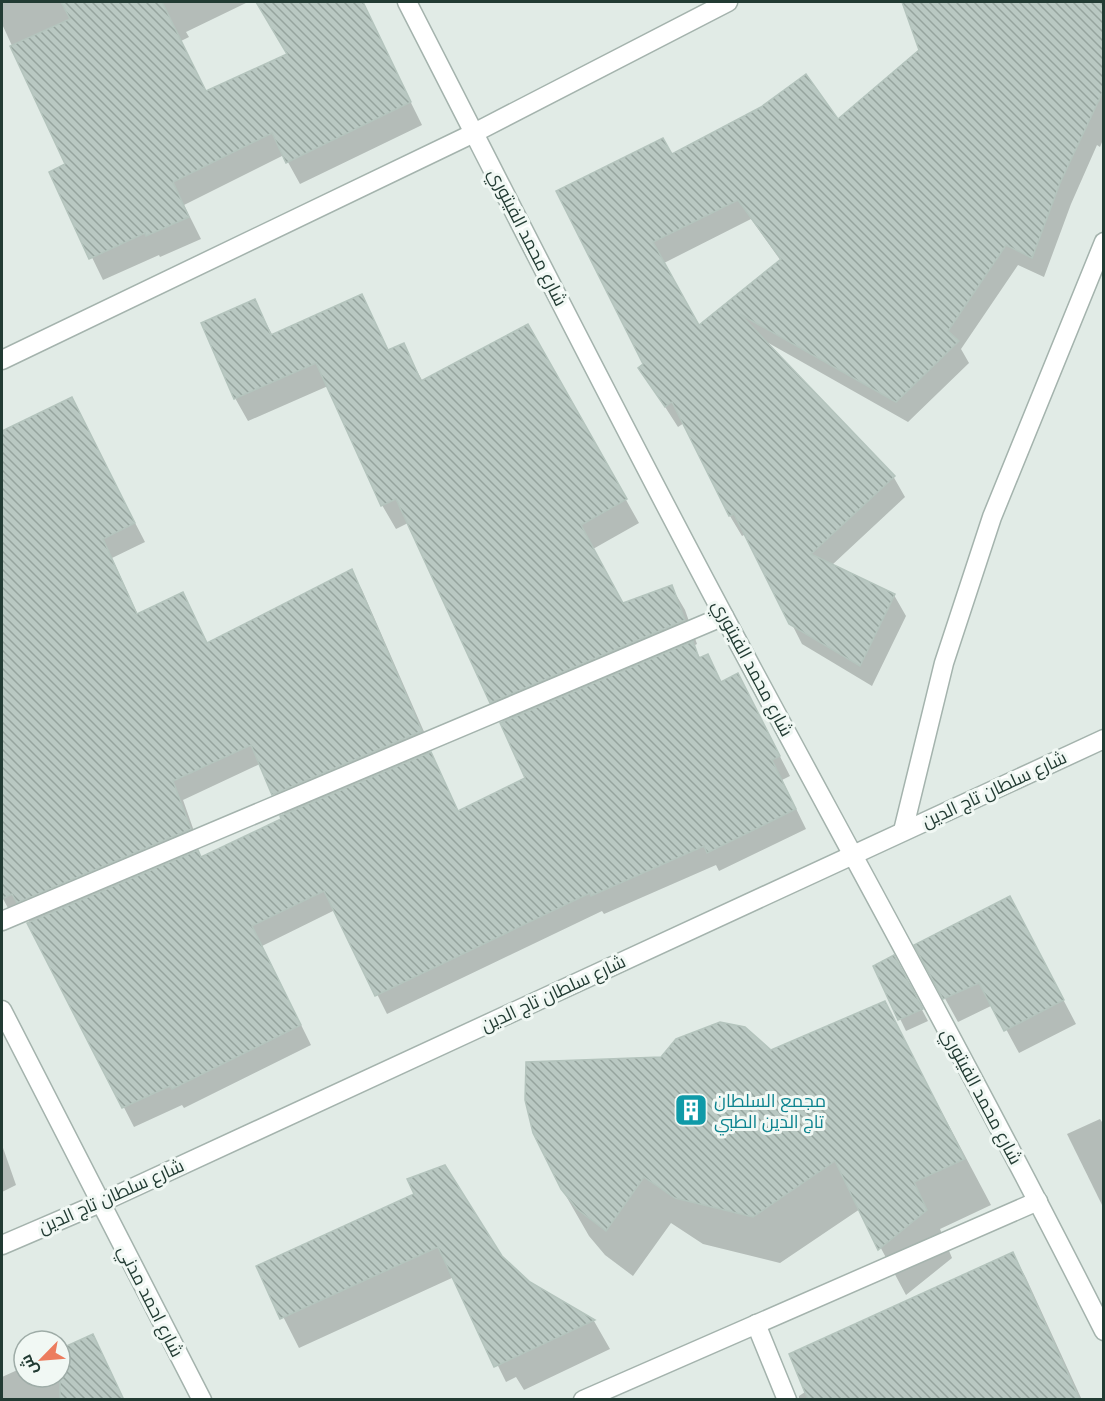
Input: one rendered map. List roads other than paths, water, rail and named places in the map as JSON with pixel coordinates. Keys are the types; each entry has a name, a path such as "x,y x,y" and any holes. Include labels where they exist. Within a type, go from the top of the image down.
{"street":[{"name":"شارع محمد الفيتوري","path":"407,2 724,616 854,853 1104,1331"},
{"path":"2,360 474,133 728,2"},
{"path":"903,831 944,663 992,517 1104,242"},
{"path":"2,921 724,616"},
{"name":"شارع سلطان تاج الدين","path":"2,1245 100,1203 1104,739"},
{"name":"شارع احمد مدني","path":"2,1010 202,1400"},
{"path":"583,1400 1038,1201"},
{"path":"756,1324 787,1400"}],"place":[{"name":"مجمع السلطان تاج الدين الطبي","path":"691,1110"}]}
